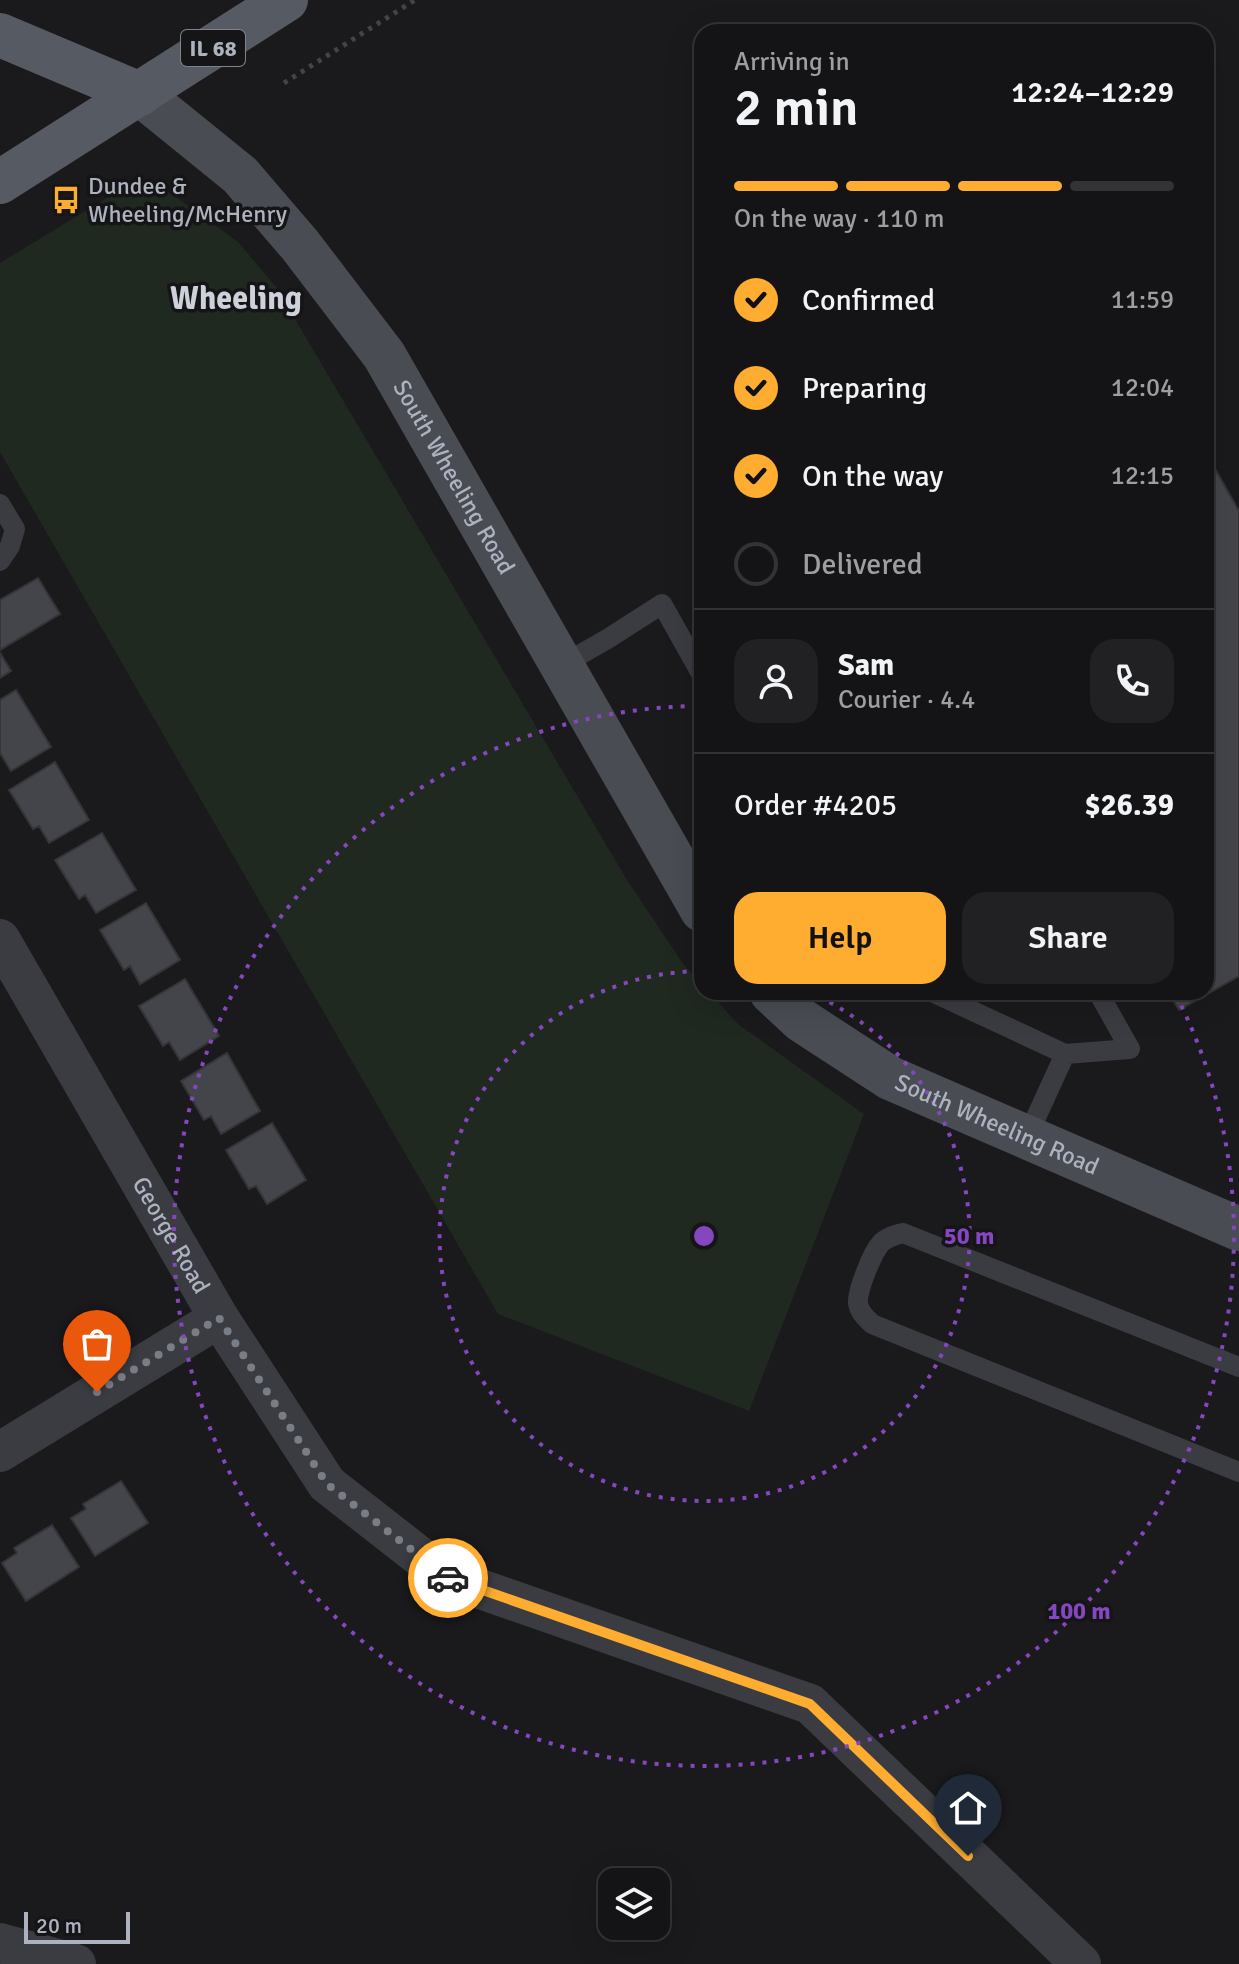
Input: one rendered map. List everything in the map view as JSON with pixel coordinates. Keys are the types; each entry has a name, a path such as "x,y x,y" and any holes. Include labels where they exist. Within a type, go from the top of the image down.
{"main road":[{"name":"IL 68","path":"0,182 286,0"},
{"path":"0,35 140,94"},
{"name":"South Wheeling Road","path":"140,94 240,175 300,245 384,355 694,896"},
{"name":"South Wheeling Road","path":"780,1000 801,1020 890,1078 1239,1229"}],"street":[{"name":"George Road","path":"0,939 219,1318 327,1484 446,1577 810,1704 1081,1964"},
{"path":"0,1452 219,1318"},
{"path":"0,1943 65,1963"}],"lane":[{"path":"0,504 15,529 10,546 0,561"},
{"path":"562,665 662,604 694,661"},
{"path":"949,1000 1065,1054 1130,1049 1102,1000"},
{"path":"1027,1137 1065,1054"},
{"path":"1239,1367 903,1233 881,1243 860,1289 858,1303 872,1324 1239,1472"}],"path":[{"path":"284,83 415,0"}],"green space":[{"path":"133,182 161,187 238,242 276,287 627,880 694,976 694,1000 716,1000 738,1024 864,1114 749,1411 498,1314 0,452 0,263"}],"building":[{"path":"1214,467 1239,511 1239,976 1214,990"},
{"path":"38,578 60,614 0,650 0,600"},
{"path":"0,653 11,671 0,678"},
{"path":"16,690 51,747 11,771 0,753 0,700"},
{"path":"55,762 89,820 49,843 39,826 33,829 9,790"},
{"path":"102,833 136,890 96,913 85,895 79,899 55,860"},
{"path":"146,903 180,960 140,984 130,966 124,970 100,930"},
{"path":"185,979 219,1036 180,1060 169,1042 163,1046 139,1006"},
{"path":"1173,1000 1197,1000 1179,1010"},
{"path":"227,1053 260,1111 221,1134 211,1116 204,1120 181,1081"},
{"path":"272,1123 306,1180 267,1204 256,1186 249,1189 226,1150"},
{"path":"121,1481 148,1523 95,1556 71,1518 86,1509 83,1504"},
{"path":"52,1525 79,1567 26,1601 2,1563 17,1553 14,1548"}],"way so far":[{"path":"97,1392 219,1318 327,1484 448,1578"}],"place":[{"name":"Dundee & Wheeling/McHenry","path":"66,200"}],"district":[{"name":"Wheeling","path":"236,298"}],"route":[{"path":"448,1578 810,1704 968,1856"}]}
